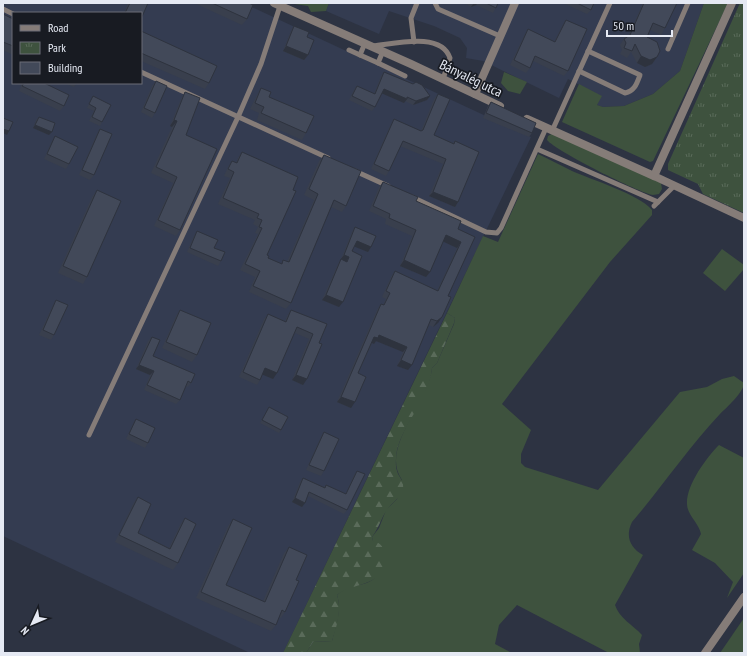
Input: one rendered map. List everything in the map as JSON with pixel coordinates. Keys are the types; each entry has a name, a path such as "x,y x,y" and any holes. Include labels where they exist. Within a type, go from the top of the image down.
{"street":[{"path":"475,94 515,3"},
{"path":"654,176 732,3"},
{"name":"Bányalég utca","path":"277,4 443,78 508,110"},
{"path":"521,116 744,218"},
{"path":"706,653 744,597"}],"lane":[{"path":"414,42 411,18 417,3"},
{"path":"435,3 438,9 500,36"},
{"path":"408,195 486,232 497,233 501,228 537,149 579,71 610,3"},
{"path":"668,50 688,3"},
{"path":"89,435 261,64 277,4"},
{"path":"3,9 12,14"},
{"path":"360,55 369,45 414,42 439,44 447,49 450,58 443,78"},
{"path":"349,50 405,76"},
{"path":"378,63 383,51"},
{"path":"579,71 625,93 631,92 634,89 640,75 588,51"},
{"path":"142,72 337,162"},
{"path":"537,149 656,204 674,186"},
{"path":"351,169 394,189"}],"shaded area":[{"path":"3,3 243,3 531,137 283,653 250,653 3,536"},
{"path":"329,3 704,3 680,71 653,94 624,106 603,107 597,105 601,96 568,79 559,98 483,61 466,58 467,48 460,38 434,26 389,11 379,34 326,11"}],"green space":[{"path":"288,3 329,3 326,11 311,12 308,6"},
{"path":"704,3 728,3 653,161 650,162 562,122 579,84 602,96 597,105 603,107 624,106 653,94 680,71"},
{"path":"740,3 744,3 744,213 703,194 698,184 668,170 668,164"},
{"path":"504,72 527,82 520,94 508,91 501,83"},
{"path":"555,132 661,183 662,189 659,194 653,195 645,193 581,162 547,140 548,136"},
{"path":"538,154 572,171 637,198 652,210 652,215 610,262 502,404 531,430 521,454 521,463 525,467 598,490 680,392 707,387 722,379 734,376 744,383 738,395 697,440 632,522 630,527 630,541 635,549 643,555 615,605 623,618 642,635 639,644 640,653 609,653 517,605 499,625 495,644 512,653 306,653 313,642 332,641 339,612 337,595 350,587 369,582 375,578 385,563 372,537 379,528 386,510 397,499 402,480 397,467 397,454 401,439 423,395 429,381 432,368 437,363 454,324 455,318 447,313 483,236 498,242"},
{"path":"722,249 744,265 744,269 725,291 703,273"},
{"path":"447,313 455,318 454,323 437,363 432,368 427,389 400,440 397,450 396,466 403,483 402,491 385,513 372,537 373,541 377,542 383,547 385,562 383,571 370,581 337,595 339,612 332,641 313,642 306,653 283,653"},
{"path":"719,445 744,458 744,573 727,598 733,582 715,563 692,550 701,534 689,512 687,504 690,488 698,472"},
{"path":"744,618 744,653 720,653"}],"building":[{"path":"130,3 148,3 142,17 142,12 126,12"},
{"path":"212,3 249,3 253,5 247,19"},
{"path":"486,3 498,3 496,8"},
{"path":"577,3 594,3 591,10"},
{"path":"644,3 677,3 665,28 653,23 647,37 657,42 660,51 657,57 650,60 641,56 635,44 632,51 624,48 626,43 624,39 630,35"},
{"path":"3,14 12,18 12,46 3,42"},
{"path":"566,20 587,29 568,71 535,56 530,68 514,60 528,29 555,42"},
{"path":"294,26 309,32 307,37 314,40 308,55 286,46"},
{"path":"142,31 217,66 209,83 142,53"},
{"path":"384,72 413,84 416,82 422,85 430,96 416,101 407,97 407,99 384,89 375,107 352,96 357,86 375,94"},
{"path":"156,81 167,86 155,113 144,108"},
{"path":"23,84 46,84 69,95 64,106 22,86"},
{"path":"261,88 271,92 269,97 314,116 306,133 261,113 264,107 255,103"},
{"path":"185,92 200,98 186,135 217,149 180,230 158,220 177,177 156,167 177,121 174,120"},
{"path":"438,94 450,99 434,135 454,144 455,141 479,152 458,202 433,192 446,159 403,141 389,171 374,164 394,119 421,131 423,130"},
{"path":"93,96 111,105 102,122 92,117 96,108 89,104"},
{"path":"491,102 536,123 532,133 486,113"},
{"path":"39,117 55,123 52,132 35,125"},
{"path":"3,118 13,122 9,131 3,129"},
{"path":"100,129 112,134 94,175 82,170"},
{"path":"55,136 78,147 69,164 47,154"},
{"path":"242,152 298,177 293,190 296,191 267,255 269,256 268,258 282,264 283,260 289,262 318,194 309,189 324,155 361,171 346,206 334,200 291,303 253,286 260,271 245,264 262,228 259,227 262,220 257,218 259,214 223,198 234,172 228,169 232,161 237,163"},
{"path":"383,182 418,197 416,201 461,221 458,229 475,237 448,296 451,297 442,317 437,321 431,319 412,365 401,360 407,347 379,335 378,338 374,337 358,373 366,377 355,402 341,397 381,304 384,305 390,293 386,291 395,271 438,291 461,242 446,235 430,272 404,260 416,230 389,218 390,214 373,206"},
{"path":"97,190 121,201 87,277 63,266"},
{"path":"355,227 376,236 371,247 357,241 352,251 362,256 343,302 326,295 341,259 347,262 349,257 344,255"},
{"path":"197,231 218,240 214,248 225,252 221,261 190,248"},
{"path":"56,300 68,305 54,335 43,330"},
{"path":"180,310 211,323 197,355 166,342"},
{"path":"291,310 327,324 319,343 322,344 307,379 296,375 313,334 297,327 277,373 265,368 260,380 243,372 268,314 286,322"},
{"path":"152,337 160,340 153,356 195,374 191,383 188,381 180,400 147,385 154,371 139,365"},
{"path":"269,407 288,417 281,430 262,420"},
{"path":"136,419 155,428 148,443 129,434"},
{"path":"324,432 339,439 324,471 309,465"},
{"path":"357,471 365,474 347,510 309,492 305,503 295,498 303,478 325,488 326,485 346,494"},
{"path":"138,497 151,504 138,533 170,549 185,518 196,524 178,563 119,535"},
{"path":"233,519 252,528 226,585 265,602 289,547 307,555 296,580 299,581 285,612 282,610 276,625 201,592"}]}
